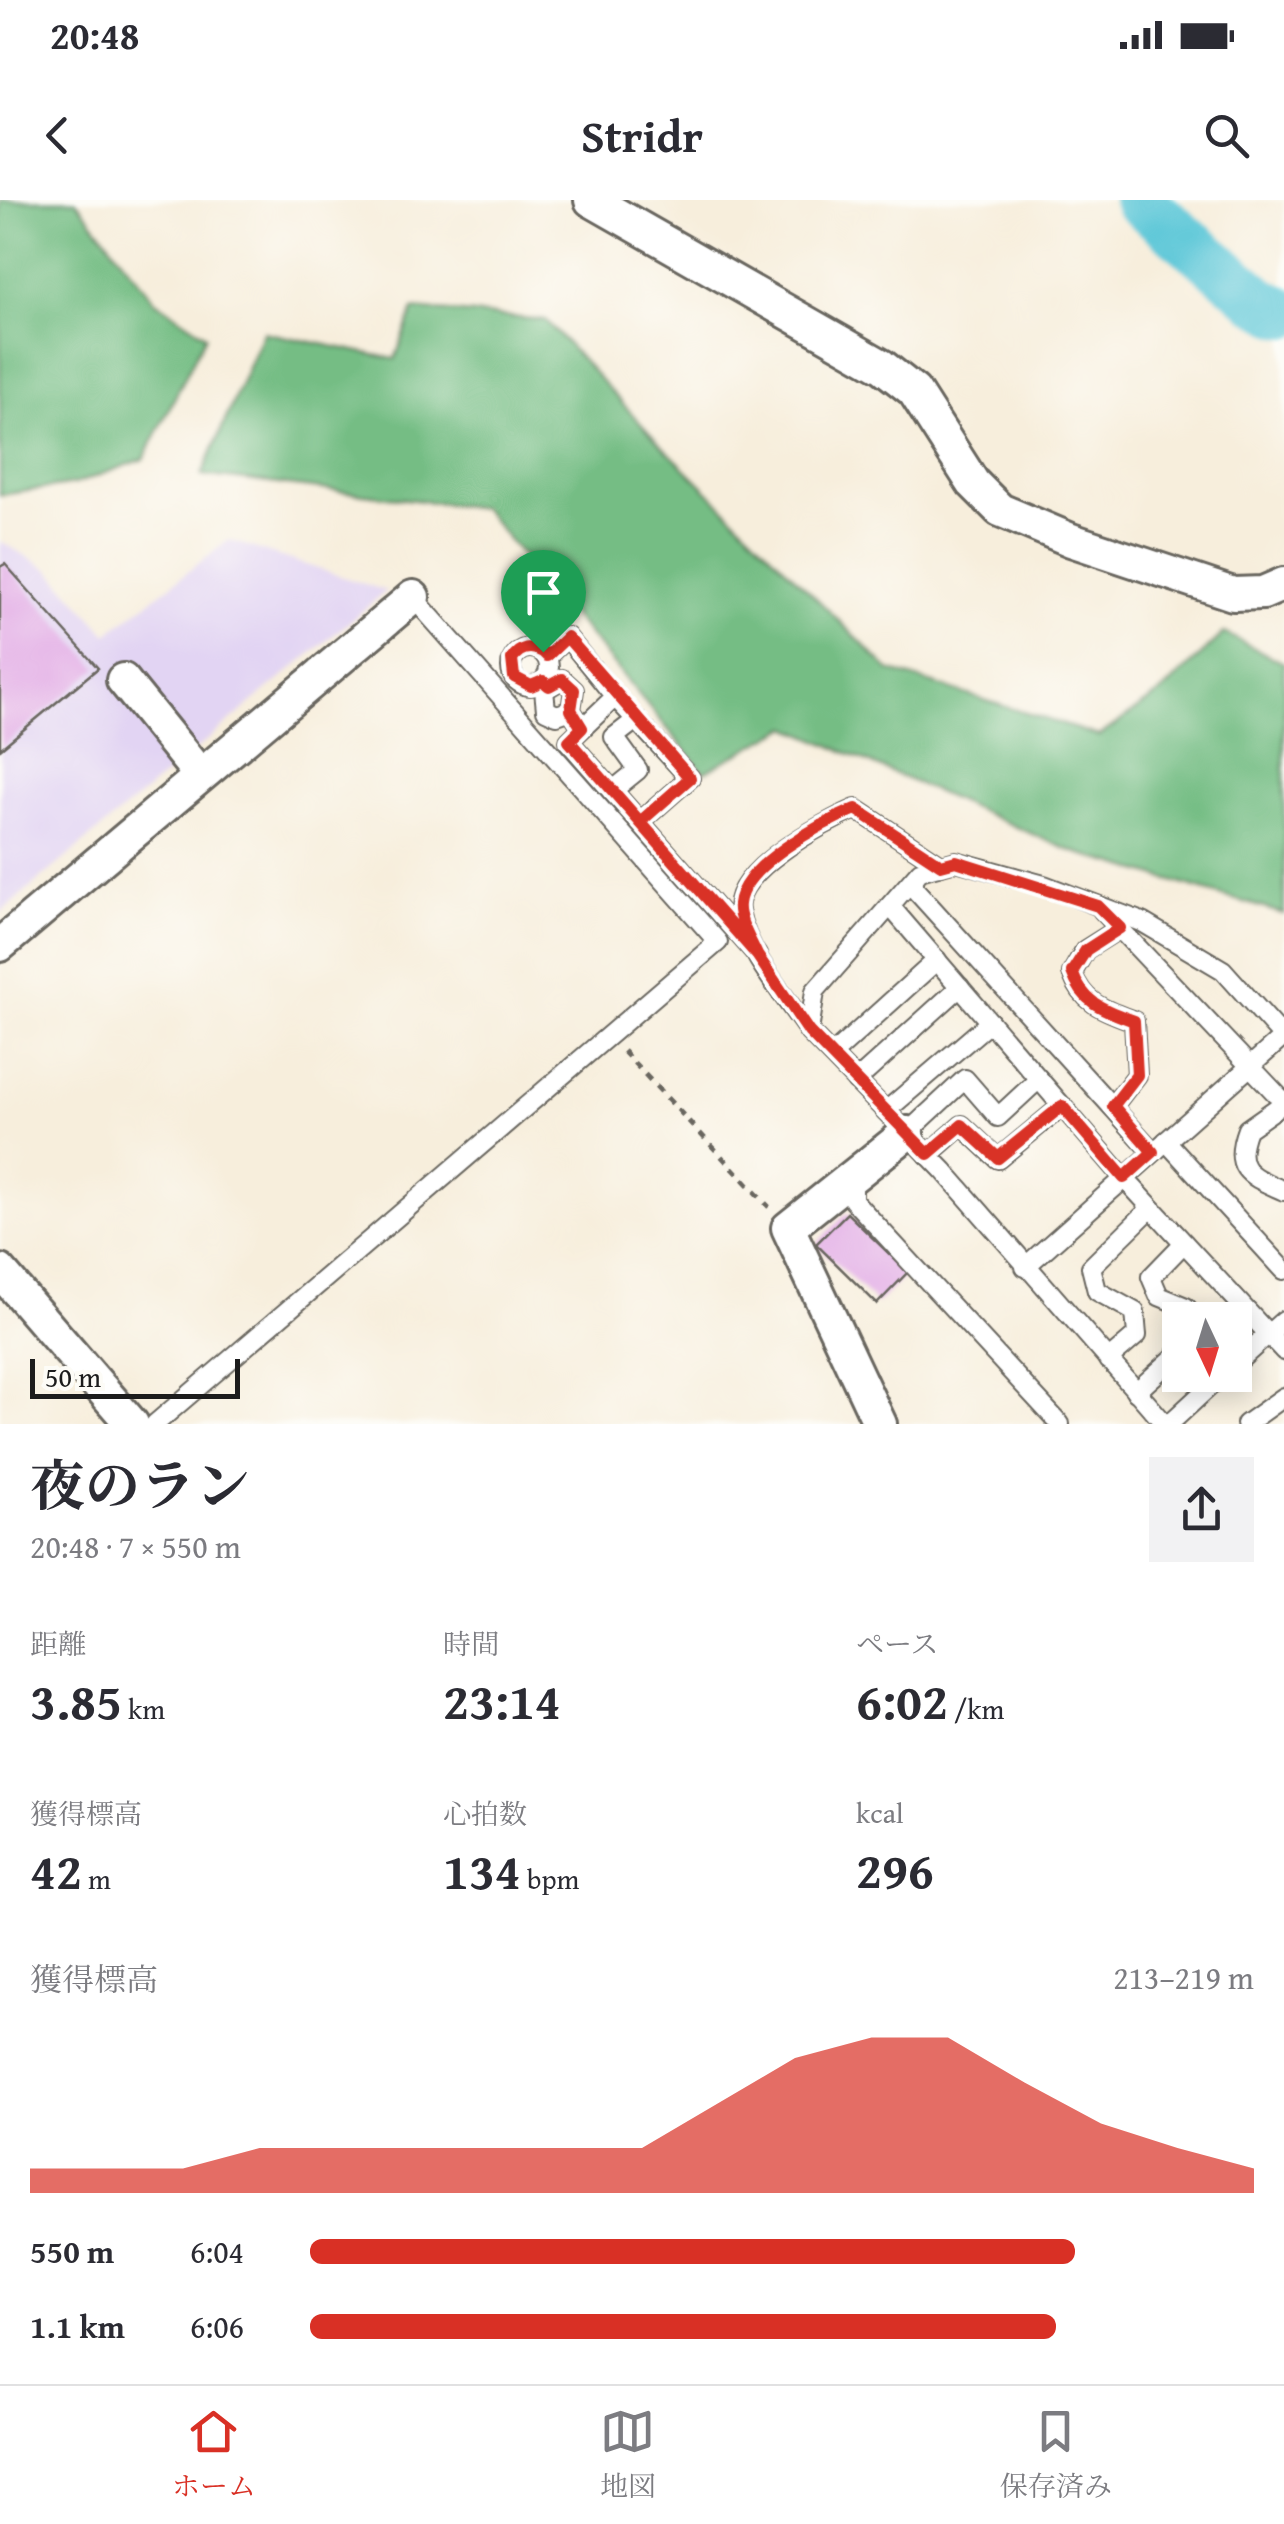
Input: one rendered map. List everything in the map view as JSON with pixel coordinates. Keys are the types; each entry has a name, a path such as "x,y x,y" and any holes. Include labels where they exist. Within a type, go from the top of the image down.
{"street":[{"path":"591,200 882,366 914,391 974,483 1000,510 1071,540 1232,594 1263,593 1284,584"},
{"path":"0,945 413,598"},
{"path":"123,680 200,775"},
{"path":"880,1424 788,1228 907,1133"},
{"path":"0,1271 132,1424"}],"lane":[{"path":"156,1424 718,942 413,598"},
{"path":"547,656 567,637 615,697 690,778 640,822"},
{"path":"546,683 524,685 514,677 511,664 516,654 526,648 547,656"},
{"path":"547,656 550,670 542,699 546,710 557,715 571,710 582,728"},
{"path":"615,697 569,741 757,955 809,1032 907,1133 1167,1424 1203,1392"},
{"path":"612,790 638,770 614,737 636,720"},
{"path":"757,955 738,909 743,886 811,828 856,809 941,865"},
{"path":"809,1032 815,991 920,871 956,861 1142,922 1223,970 1284,1037 1025,1267"},
{"path":"910,884 1113,1106 1281,1259"},
{"path":"890,906 1124,1178 1284,1350"},
{"path":"1098,906 1284,1102 1247,1129 1241,1160 1250,1176 1284,1191"},
{"path":"1113,1106 1137,1075 1134,1021 1097,1008 1078,992 1072,972 1086,950 1120,928"},
{"path":"832,1056 937,960"},
{"path":"856,1081 960,987"},
{"path":"907,1133 990,1022"},
{"path":"907,1133 965,1079 998,1117 1039,1079"},
{"path":"907,1133 962,1125 998,1158 1062,1106"},
{"path":"852,1174 853,1200 1060,1424"},
{"path":"1108,1360 1136,1335 1135,1312 1097,1291 1091,1267 1152,1208"},
{"path":"1175,1302 1159,1296 1151,1277 1184,1242"},
{"path":"1252,1348 1284,1320"},
{"path":"1136,1392 1162,1368"},
{"path":"1246,1424 1284,1397"}],"path":[{"path":"608,1036 788,1228"}],"shaded area":[{"path":"229,540 386,591 0,913 0,541 50,570 107,634"}],"green space":[{"path":"0,200 76,200 154,300 206,335 144,459 75,484 0,495"},
{"path":"414,309 545,320 659,443 889,670 1099,736 1163,691 1224,633 1284,663 1284,914 1071,851 788,727 704,772 482,508 202,475 263,332 395,359"}],"building":[{"path":"5,564 98,668 0,749 0,567"},
{"path":"847,1213 908,1272 877,1304 816,1244"}],"waterway":[{"path":"1138,200 1259,300 1284,313"}],"route":[{"path":"543,652 532,647 520,650 512,659 514,677 531,686 543,681 549,686 562,679 574,690 571,710 582,728 569,741 640,822 757,955 809,1032 928,1154 962,1125 998,1158 1062,1106 1124,1178 1153,1152 1113,1106 1137,1075 1134,1021 1097,1008 1078,992 1072,972 1086,950 1120,928 1098,906 956,861 941,865 856,809 811,828 743,886 738,909 757,955 698,888 640,822 690,778 615,697 567,637 547,656 543,652"}]}
